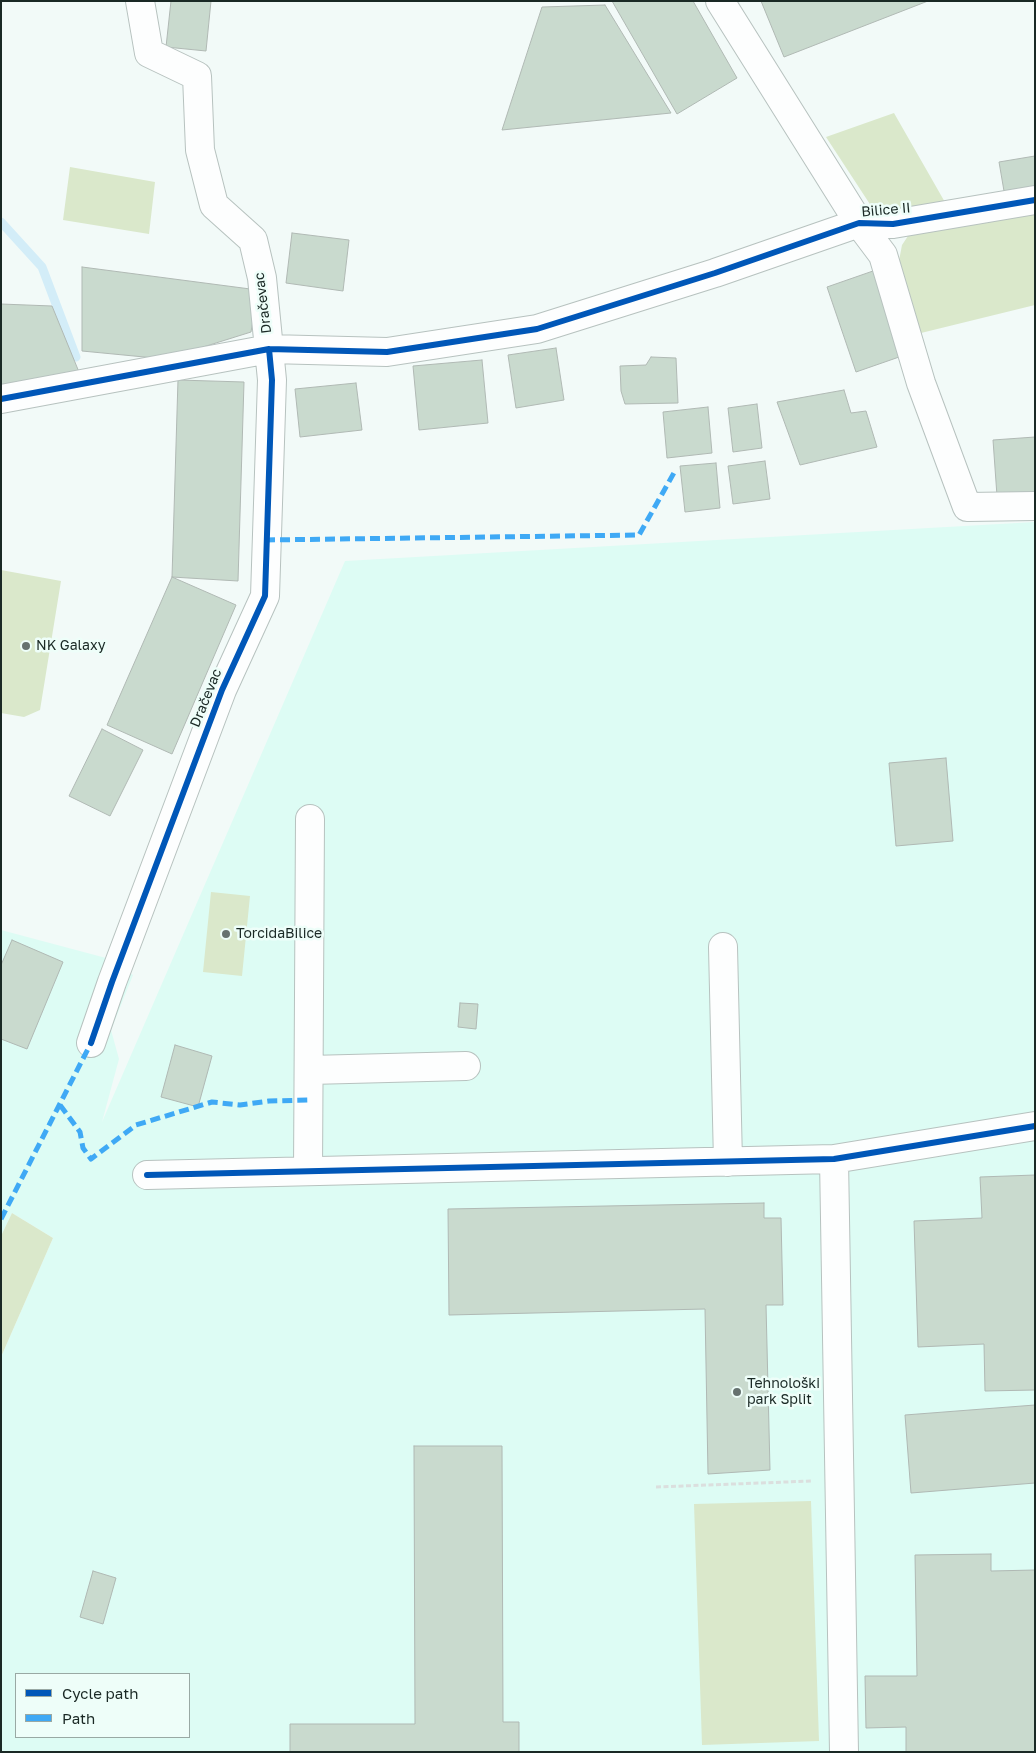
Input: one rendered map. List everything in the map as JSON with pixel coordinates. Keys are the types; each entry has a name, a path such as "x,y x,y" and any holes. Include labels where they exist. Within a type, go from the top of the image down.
{"street":[{"name":"Dračevac","path":"91,1043 112,982 222,690 265,596 272,380 262,278 253,240 214,204 200,150 200,109 197,76 149,53 140,1"},
{"name":"Bilice II","path":"720,1 859,224 883,255 921,383 967,506 1035,506"},
{"name":"Bilice II","path":"1,399 268,349 387,352 537,329 715,273 859,224 893,224 1035,200"},
{"path":"308,1172 310,819"},
{"path":"723,947 728,1162"},
{"path":"310,1070 466,1066"},
{"path":"147,1175 834,1159 1035,1126"},
{"path":"834,1159 844,1752"}],"path":[{"path":"656,1488 840,1480"}],"shaded area":[{"path":"894,113 946,204 877,215 826,137"},
{"path":"70,167 155,182 149,234 63,220"},
{"path":"1035,211 1035,305 921,333 898,266 902,245 908,236"},
{"path":"1035,522 1035,1752 1,1752 1,1357 53,1238 12,1213 1,1236 1,930 106,958 133,975 111,1030 119,1059 102,1122 345,561"},
{"name":"NK Galaxy","path":"1,570 61,581 40,710 24,717 1,713"},
{"name":"TorcidaBilice","path":"211,892 250,896 242,976 203,972"},
{"path":"12,1213 53,1238 1,1357 1,1236"},
{"path":"811,1501 819,1741 702,1745 694,1504"}],"building":[{"path":"171,1 211,1 206,51 166,47"},
{"path":"612,1 693,1 737,78 677,114"},
{"path":"761,1 928,1 784,57"},
{"path":"605,5 671,113 502,130 542,7"},
{"path":"1035,156 1035,186 1004,191 999,162"},
{"path":"292,233 349,240 343,291 286,283"},
{"path":"82,267 258,290 251,332 165,359 82,351"},
{"path":"873,271 902,356 856,372 827,287"},
{"path":"1,304 52,306 79,372 1,386"},
{"path":"556,348 564,400 516,408 508,355"},
{"path":"651,357 676,358 678,403 625,404 621,391 620,366 646,365"},
{"path":"482,360 488,423 419,430 413,366"},
{"path":"178,380 244,382 238,581 172,577"},
{"path":"356,383 362,430 300,437 295,389"},
{"path":"844,390 851,413 866,411 877,447 800,465 777,402"},
{"path":"757,404 762,448 733,452 728,408"},
{"path":"708,407 712,453 667,458 663,412"},
{"path":"1035,437 1035,493 997,496 993,440"},
{"path":"765,461 770,499 733,504 728,466"},
{"path":"716,463 720,508 685,512 680,466"},
{"path":"172,577 236,605 172,754 107,725"},
{"path":"102,729 143,750 110,816 69,796"},
{"path":"946,758 953,841 896,846 889,763"},
{"path":"12,940 63,962 27,1049 1,1039 1,965"},
{"path":"460,1003 478,1004 476,1029 458,1027"},
{"path":"175,1045 212,1056 198,1107 161,1097"},
{"path":"1035,1175 1035,1390 985,1391 984,1344 918,1347 914,1221 982,1218 980,1177"},
{"name":"Tehnološki park Split","path":"764,1203 764,1218 781,1218 783,1305 766,1305 770,1470 708,1474 705,1309 449,1315 448,1209"},
{"path":"1035,1405 1035,1483 911,1493 905,1415"},
{"path":"414,1446 502,1446 503,1722 519,1722 519,1752 290,1752 290,1724 415,1724"},
{"path":"991,1554 991,1571 1035,1570 1035,1752 906,1752 906,1727 866,1728 865,1676 917,1676 915,1555"},
{"path":"93,1571 116,1578 103,1624 80,1617"}],"waterway":[{"path":"1,222 42,267 76,357"}],"marked path":[{"path":"265,540 639,535 675,471"},
{"path":"1,1219 91,1043"},
{"path":"60,1105 80,1132 83,1148 91,1159 136,1125 212,1102 240,1105 269,1101 310,1100"}],"cycle path":[{"path":"1,399 269,349 387,352 537,329 715,273 859,223 893,224 1035,200"},
{"path":"91,1043 112,982 222,690 265,596 272,380 269,349"},
{"path":"147,1175 834,1159 1035,1126"}],"place":[{"name":"NK Galaxy","path":"26,646"},
{"name":"TorcidaBilice","path":"226,934"},
{"name":"Tehnološki park Split","path":"737,1392"}]}
